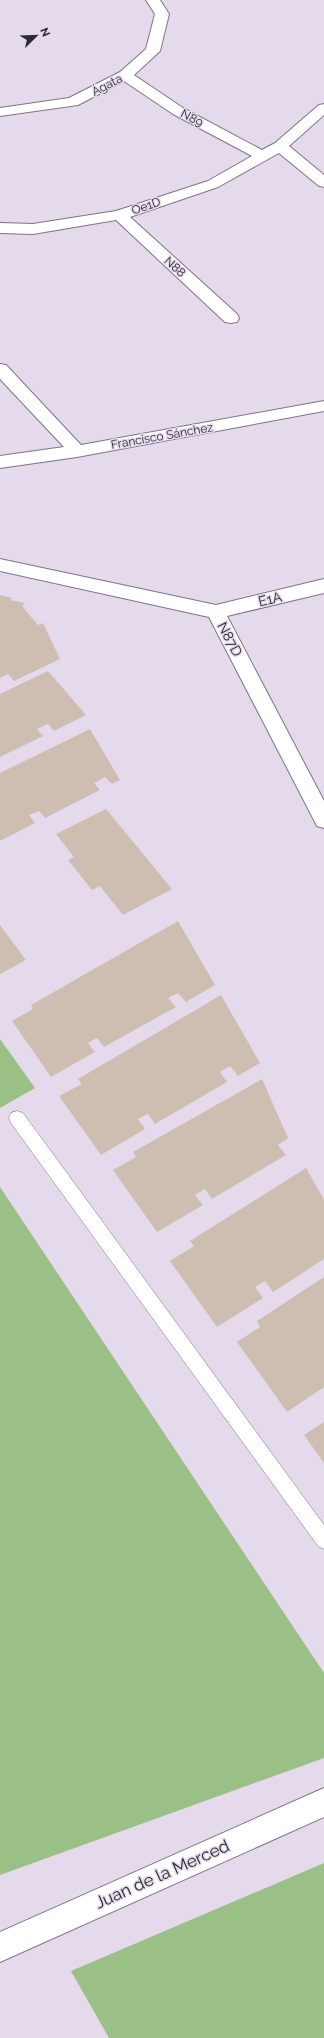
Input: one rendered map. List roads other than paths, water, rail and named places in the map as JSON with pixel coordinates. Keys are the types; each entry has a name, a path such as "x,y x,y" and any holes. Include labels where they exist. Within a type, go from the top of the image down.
{"street":[{"name":"Ágata","path":"0,112 73,102 125,75 153,51 162,14 153,0"},
{"name":"N89","path":"125,75 178,111 263,156"},
{"name":"Oe1D","path":"0,228 33,229 119,216 213,184 280,146 324,108"},
{"path":"280,146 324,183"},
{"name":"N88","path":"119,216 231,318"},
{"path":"0,369 77,451"},
{"name":"Francisco Sánchez","path":"0,462 77,451 324,406"},
{"name":"N87D","path":"0,565 216,612 318,794 324,820"},
{"name":"E1A","path":"216,612 324,586"},
{"name":"Juan de la Merced","path":"0,1946 324,1802"}],"lane":[{"path":"17,1118 324,1540"}]}
